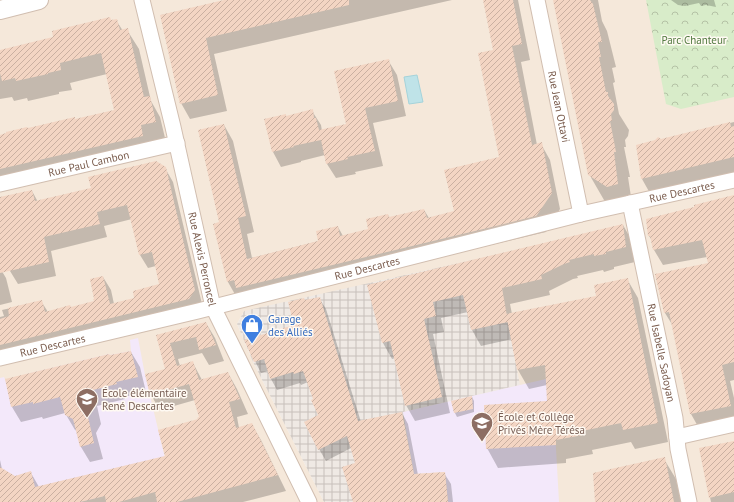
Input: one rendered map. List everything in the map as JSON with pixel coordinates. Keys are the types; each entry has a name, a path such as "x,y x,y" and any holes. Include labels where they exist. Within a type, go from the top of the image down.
{"street":[{"path":"0,10 40,0"},
{"name":"Rue Alexis Perroncel","path":"142,0 177,143 213,307 309,502"},
{"name":"Rue Jean Ottavi","path":"536,0 581,214"},
{"name":"Rue Paul Cambon","path":"0,184 177,143"},
{"name":"Rue Descartes","path":"0,358 213,307 581,214 734,180"},
{"name":"Rue Isabelle Sadoyan","path":"630,203 675,418 678,449 689,502"},
{"path":"677,437 734,424"}],"shaded area":[{"path":"0,0 734,0 734,502 419,502 403,412 244,311 237,324 253,362 324,502 0,502"},
{"path":"495,255 520,385 403,412 419,502 324,502 253,362 237,324 244,311"},
{"name":"École élémentaire René Descartes","path":"138,338 145,375 170,479 80,502 0,502 0,378 4,377 6,382 27,374 109,354 131,351 130,340"},
{"name":"École et Collège Privés Mère Térésa","path":"552,378 559,502 448,502 445,472 414,474 403,412"}],"green space":[{"name":"Parc Chanteur","path":"646,0 734,0 734,97 681,109 666,104"}],"water":[{"path":"417,75 423,102 409,104 404,77"}],"building":[{"path":"224,0 349,0 349,5 206,38 218,95 180,104 160,15"},
{"path":"483,0 513,0 522,44 512,46 516,66 532,145 542,142 552,193 537,215 236,288 234,280 227,282 213,224 219,222 198,130 224,124 246,216 238,218 247,259 318,241 316,231 338,226 340,236 368,229 366,219 388,214 389,217 424,209 427,218 454,211 444,170 499,157 478,53 493,50"},
{"path":"553,0 590,0 593,4 602,42 598,42 601,57 599,57 606,92 608,92 608,96 614,104 614,110 611,114 612,121 610,121 616,152 614,152 618,184 607,187 588,175"},
{"path":"110,17 111,20 117,19 120,30 128,28 144,97 150,96 156,122 141,125 143,136 0,169 0,135 27,127 75,117 75,119 114,110 101,53 60,63 61,70 48,74 16,81 15,78 2,81 0,73 0,50 53,37 52,31"},
{"path":"389,59 398,101 365,108 375,151 347,157 348,159 326,164 321,140 272,152 264,119 286,114 286,116 313,109 314,118 316,118 319,130 346,124 334,71"},
{"path":"730,122 731,127 734,126 734,157 641,179 636,145 655,140 658,137 661,139"},
{"path":"156,161 166,167 195,290 189,299 0,345 0,319 9,316 8,308 42,300 45,312 70,305 71,307 94,301 90,279 103,276 110,304 134,298 133,291 159,284 152,252 139,255 127,205 97,212 100,224 44,237 49,262 0,273 0,197 32,190 35,201 91,188 88,177"},
{"path":"734,195 734,362 722,365 731,406 690,414 669,312 664,313 655,274 708,263 702,240 653,250 650,236 648,236 646,219"},
{"path":"623,224 626,247 606,252 606,254 594,256 594,254 569,260 570,262 541,275 542,279 502,288 508,322 471,330 463,295 433,302 436,316 424,319 442,397 405,406 390,341 382,343 367,285"},
{"path":"628,278 658,423 623,430 621,423 582,431 583,435 556,440 556,445 486,449 484,405 547,401 545,365 517,370 506,314 596,296 594,285"},
{"path":"320,297 358,421 402,412 414,474 445,472 448,502 353,502 342,467 355,463 347,436 318,450 304,422 318,415 311,400 313,399 303,371 294,374 293,372 270,379 264,359 254,362 244,340 294,325 288,302 304,298 305,300"},
{"path":"206,322 216,345 199,350 196,337 170,343 177,366 193,361 199,380 228,372 240,399 229,402 236,428 252,423 278,475 177,502 157,502 155,492 119,502 106,502 105,496 80,502 0,502 0,467 15,476 31,471 35,487 165,456 158,430 198,419 197,418 199,417 189,384 150,395 145,374 165,369 156,335"},
{"path":"131,351 138,377 116,382 117,384 89,391 93,408 88,417 94,443 80,447 73,419 65,415 60,397 33,404 33,402 11,407 5,379 109,354"},
{"path":"472,396 473,409 454,413 451,401"},
{"path":"734,441 734,492 709,498 699,448"},
{"path":"665,457 674,502 595,502 593,473"}],"place":[{"name":"Garage des Alliés","path":"252,344"},
{"name":"École élémentaire René Descartes","path":"87,418"},
{"name":"École et Collège Privés Mère Térésa","path":"482,442"}]}
